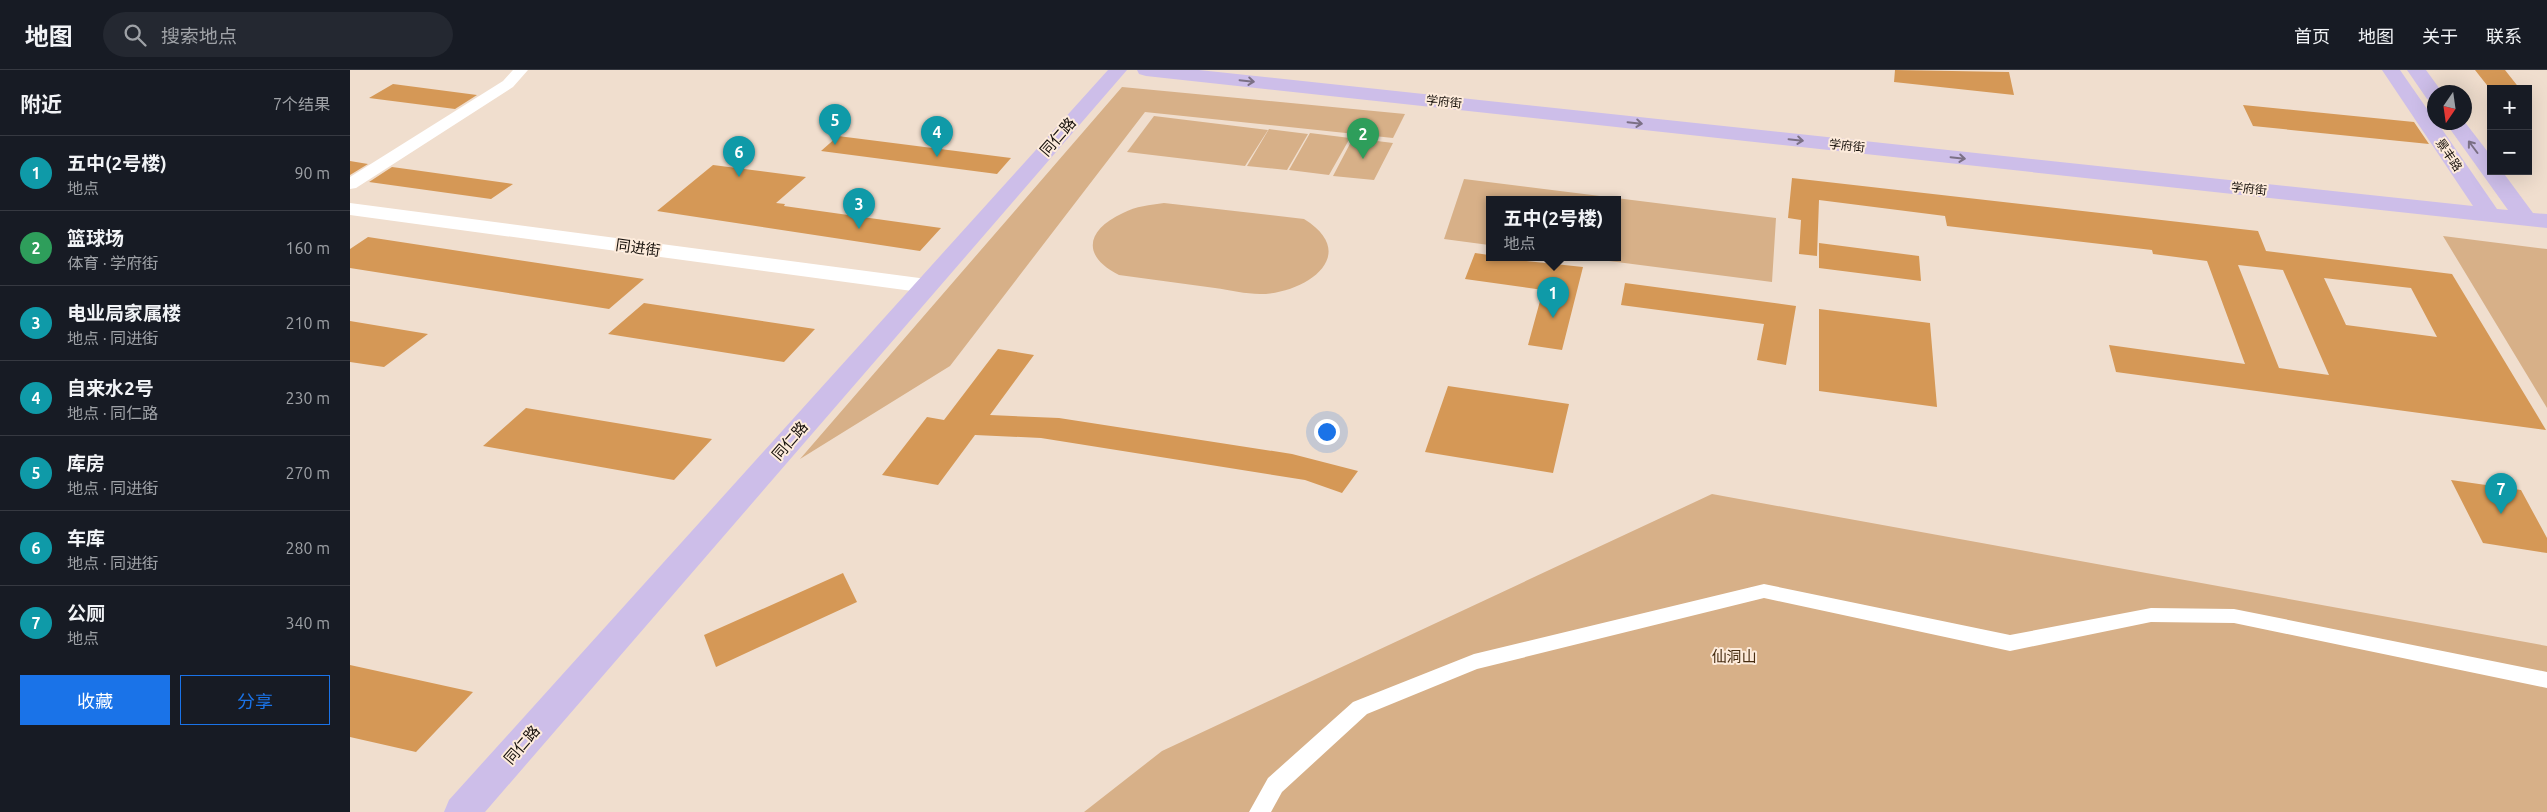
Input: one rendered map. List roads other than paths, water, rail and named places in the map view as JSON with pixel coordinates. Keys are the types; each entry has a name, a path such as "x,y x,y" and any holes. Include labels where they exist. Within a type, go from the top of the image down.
{"main road":[{"name":"同仁路","path":"462,812 1118,70"},
{"name":"同仁路","path":"480,812 1129,70"},
{"name":"学府街","path":"1146,70 2536,220"},
{"name":"学府街","path":"1266,70 2547,204"},
{"name":"景丰路","path":"2391,70 2490,215"},
{"path":"2416,70 2427,85"},
{"name":"景丰路","path":"2460,130 2487,166"},
{"name":"景丰路","path":"2494,175 2513,200 2536,220"}],"street":[{"path":"350,184 508,84 521,70"},
{"name":"同进街","path":"350,209 926,286"},
{"path":"1260,812 1275,785 1360,708 1474,662 1764,591 2010,643 2151,615 2234,616 2547,680"}],"place":[{"name":"库房","path":"835,145"},
{"name":"自来水2号","path":"937,157"},
{"name":"篮球场","path":"1363,159"},
{"name":"车库","path":"739,177"},
{"name":"电业局家属楼","path":"859,229"},
{"name":"五中(2号楼)","path":"1553,318"},
{"name":"公厕","path":"2501,514"}],"park label":[{"name":"仙洞山","path":"1734,657"}]}
